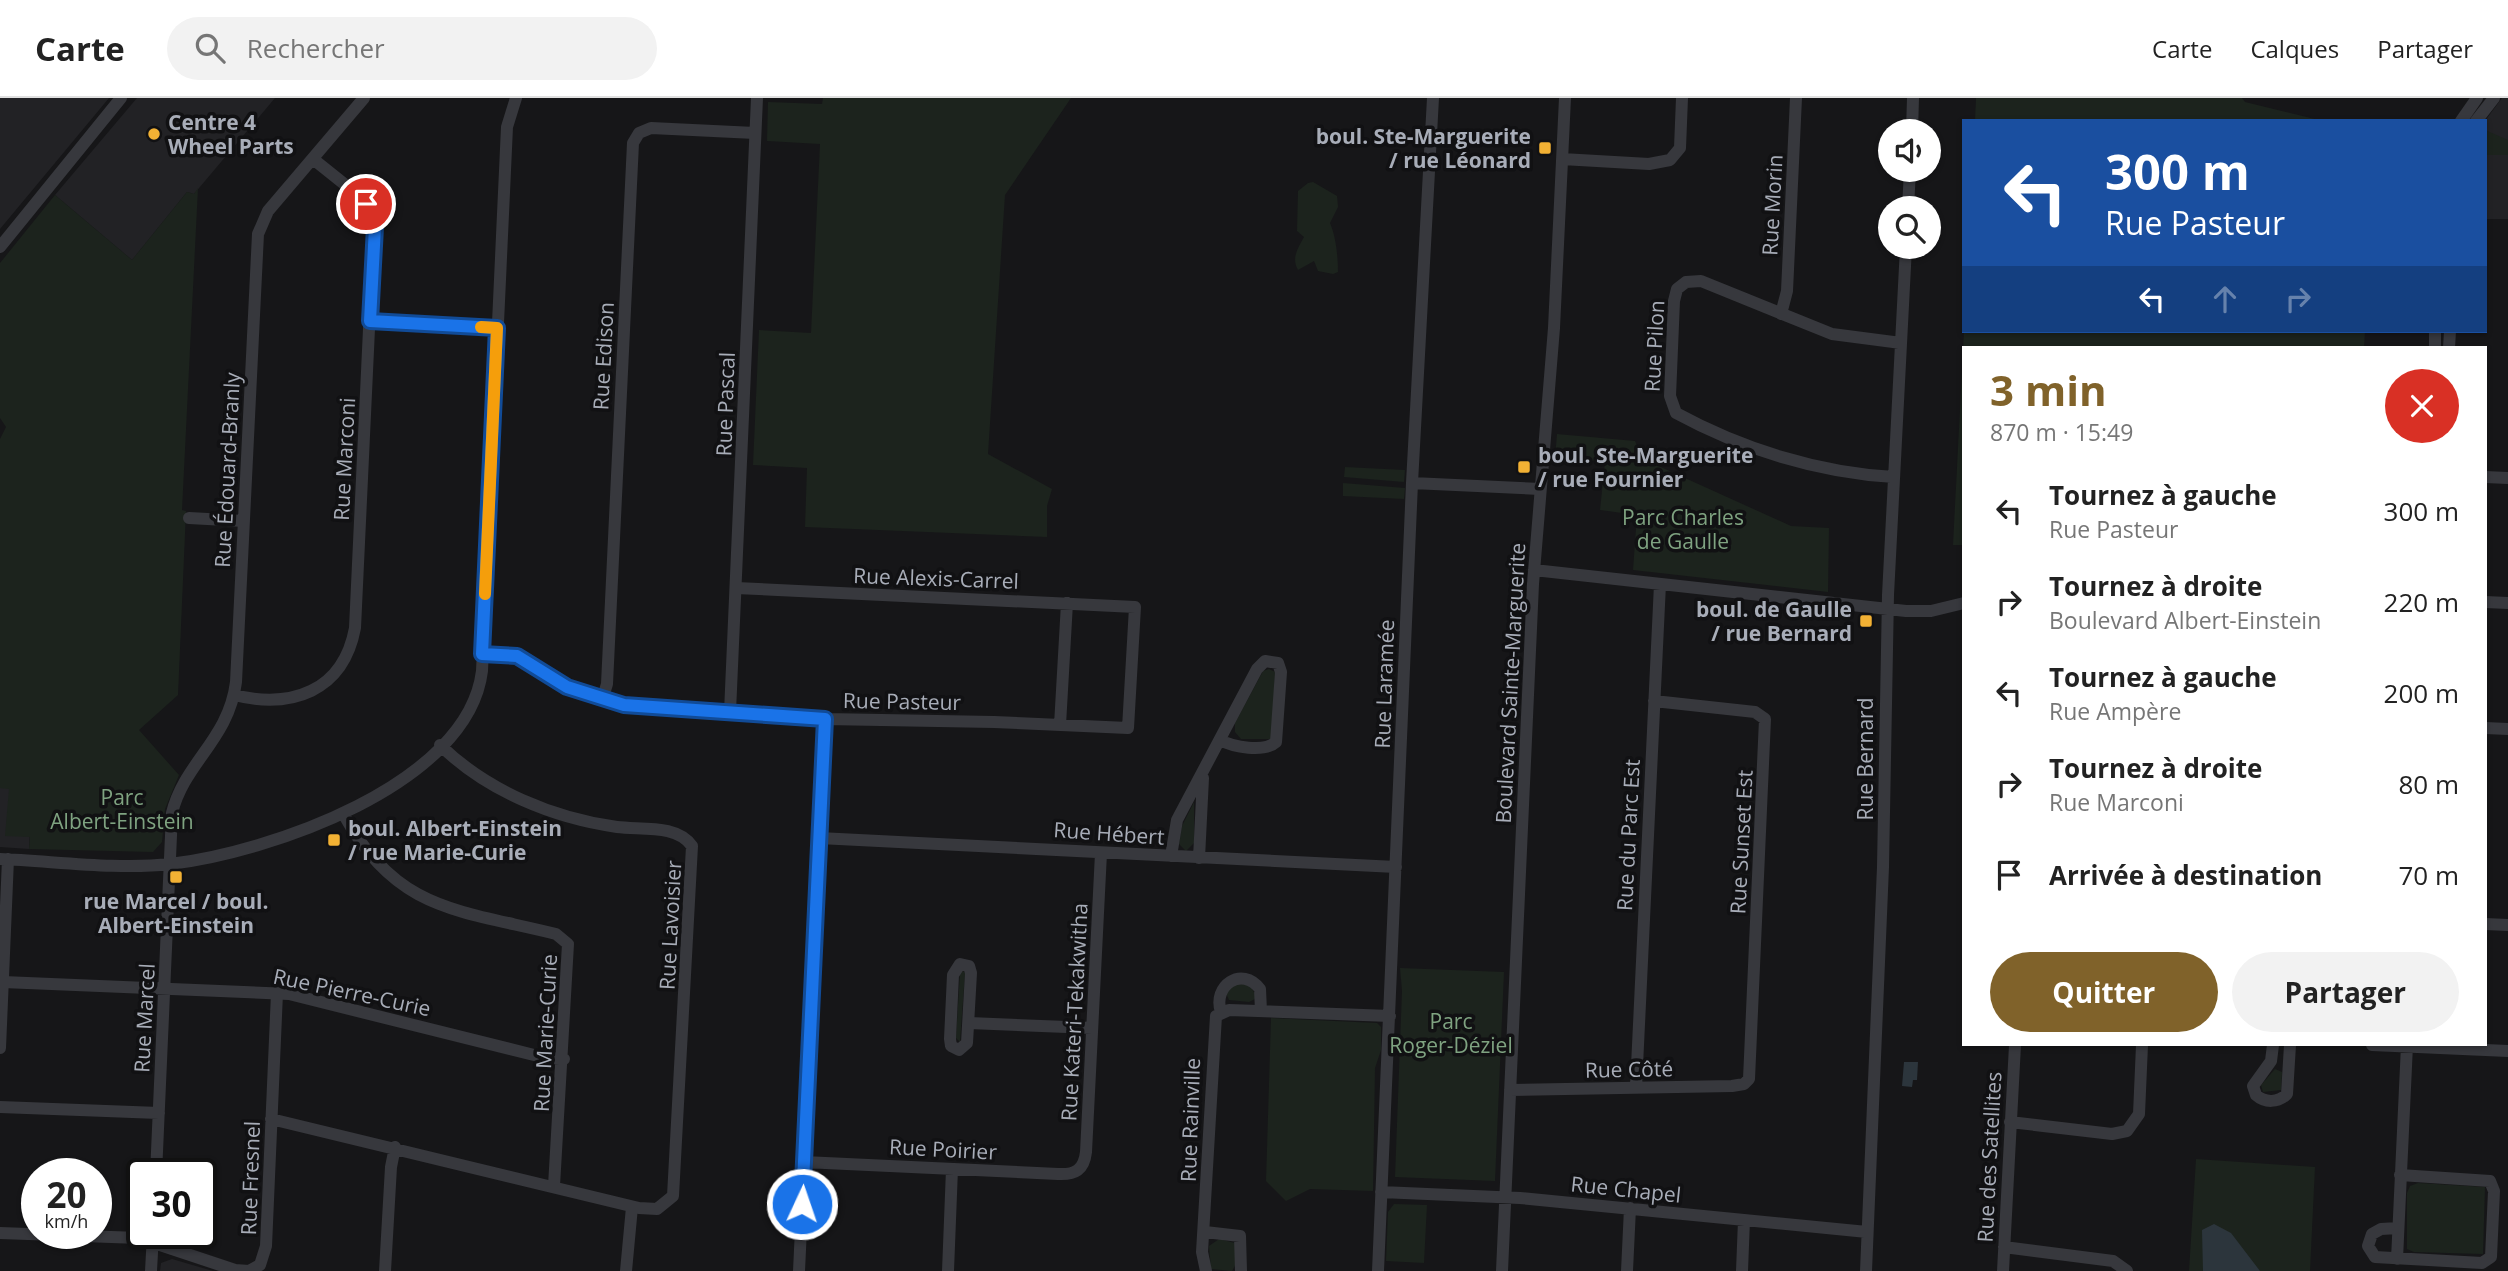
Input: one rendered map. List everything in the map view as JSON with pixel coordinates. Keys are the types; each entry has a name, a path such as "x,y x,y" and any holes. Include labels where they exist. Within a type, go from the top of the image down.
{"street":[{"path":"0,247 121,98"},
{"name":"Rue Édouard-Branly","path":"169,864 171,818 176,797 217,737 234,695 258,234 268,211 364,98"},
{"path":"0,1048 4,859 169,864 266,844 344,815 402,778 440,745 474,704 480,683 482,654 507,120 516,98"},
{"name":"Rue Pascal","path":"730,712 757,98"},
{"name":"Rue Laramée","path":"1378,1271 1412,483 1433,98"},
{"name":"Boulevard Sainte-Marguerite","path":"1502,1271 1534,570 1554,328 1565,98"},
{"path":"1562,159 1649,163 1670,160 1680,148 1682,98"},
{"name":"Rue Morin","path":"1781,314 1787,284 1796,98"},
{"path":"1912,119 1913,98"},
{"path":"2462,119 2477,98"},
{"path":"2478,119 2494,98"},
{"name":"Rue Edison","path":"602,700 607,684 633,143 639,133 650,128 755,132"},
{"name":"Rue Marconi","path":"234,695 266,702 298,698 334,673 351,644 356,619 375,227 372,213 362,199 313,159"},
{"name":"Rue Bernard","path":"1866,1271 1883,854 1887,609 1905,259"},
{"name":"Rue Pilon","path":"1894,477 1840,471 1801,463 1756,447 1673,410 1670,396 1674,301 1680,285 1690,281 1707,283 1843,337 1901,343"},
{"path":"370,321 497,328"},
{"path":"2487,477 2508,478"},
{"path":"1412,483 1540,489"},
{"path":"188,518 244,521"},
{"path":"1534,570 1924,612 1962,603"},
{"name":"Rue du Parc Est","path":"1636,1087 1660,584"},
{"name":"Rue Alexis-Carrel","path":"736,588 1135,607"},
{"path":"2487,602 2508,603"},
{"path":"1060,725 1067,603"},
{"name":"Rue Pasteur","path":"482,654 517,656 567,687 602,700 642,707 825,719 1128,728 1135,607"},
{"path":"1171,856 1175,826 1203,773 1220,740 1260,664 1270,660 1278,663 1281,672 1276,742 1268,747 1236,746 1220,740"},
{"name":"Rue Sunset Est","path":"1654,701 1755,712 1765,719 1750,1070 1747,1082"},
{"path":"799,1271 825,719"},
{"path":"2487,728 2508,729"},
{"name":"Rue Lavoisier","path":"271,1118 632,1207 657,1209 671,1200 675,1192 692,846 678,833 604,825 535,805 490,783 457,761 440,745"},
{"path":"1199,858 1203,773"},
{"name":"Rue Marie-Curie","path":"344,815 370,858 409,890 450,907 563,937 569,953 554,1186"},
{"name":"Rue Hébert","path":"819,838 1396,867"},
{"name":"Rue Kateri-Tekakwitha","path":"1079,1170 1085,1163 1086,1152 1101,853"},
{"name":"Rue Marcel","path":"157,1158 169,864"},
{"path":"2487,924 2508,925"},
{"path":"960,964 971,970 969,1023 966,1046 962,1049 953,1048 950,1039 953,975 960,964"},
{"name":"Rue Rainville","path":"1206,1271 1202,1257 1213,1028 1216,1016 1221,1012 1220,993 1227,983 1238,977 1250,979 1260,989 1261,1011"},
{"name":"Rue Pierre-Curie","path":"3,982 277,993 546,1058 564,1059"},
{"name":"Rue Fresnel","path":"179,1249 235,1270 249,1271 260,1265 266,1246 277,993"},
{"path":"1221,1012 1390,1016"},
{"path":"969,1023 1092,1028"},
{"name":"Rue des Satellites","path":"2003,1271 2015,1046"},
{"path":"2010,1122 2112,1134 2127,1131 2139,1114 2142,1046"},
{"path":"2273,1046 2271,1061 2253,1086 2256,1096 2270,1101 2280,1100 2287,1094 2290,1046"},
{"path":"2397,1259 2407,1046"},
{"path":"2424,1046 2508,1051"},
{"name":"Rue Côté","path":"1510,1090 1732,1086 1747,1082"},
{"path":"0,1107 159,1112"},
{"path":"385,1271 390,1167 395,1147"},
{"name":"Rue Poirier","path":"804,1162 1064,1175 1079,1170"},
{"path":"948,1271 952,1169"},
{"path":"2398,1228 2376,1231 2370,1237 2368,1246 2371,1254 2379,1259 2485,1262 2491,1254 2494,1187 2486,1179 2400,1175"},
{"name":"Rue Chapel","path":"1381,1192 1505,1197 1867,1232"},
{"path":"626,1271 632,1207"},
{"path":"1627,1271 1630,1208"},
{"path":"1742,1271 1744,1220"},
{"path":"1205,1232 1240,1236 1241,1271"},
{"name":"Rue Fresnel","path":"0,1233 126,1238"},
{"path":"2004,1247 2113,1261 2127,1271"},
{"path":"152,1271 153,1249"}],"shaded area":[{"path":"0,98 109,98 0,229"},
{"path":"137,98 275,98 194,194 187,192 132,260 55,195"},
{"path":"2502,98 2508,98 2508,219 2487,219 2486,119"},
{"path":"0,770 33,771 29,849 0,847"},
{"path":"1904,1062 1918,1062 1917,1080 1913,1080 1912,1087 1902,1086"},
{"path":"2214,1224 2231,1233 2260,1271 2203,1271 2202,1230"},
{"path":"172,1259 213,1271 160,1271 161,1263"}],"green space":[{"path":"823,98 1071,98 1005,195 988,454 1052,489 1047,506 1047,537 805,527 807,468 753,465 759,330 811,333 820,144 767,141 768,102 822,104"},
{"path":"1976,98 2242,98 2245,102 2315,119 1975,119"},
{"path":"2487,131 2508,140 2508,155 2487,155"},
{"path":"1313,182 1337,196 1338,207 1330,223 1338,260 1338,272 1333,274 1318,271 1314,261 1298,270 1296,266 1296,253 1304,237 1297,231 1298,191"},
{"name":"Parc Albert-Einstein","path":"198,188 182,510 186,511 178,695 139,730 179,775 165,809 162,842 153,852 29,849 30,837 5,836 9,789 0,788 0,439 6,427 0,418 0,263 55,195 132,260 187,192 194,194"},
{"path":"1964,333 2365,333 2364,346 1963,346"},
{"path":"1962,370 1962,545 1953,545"},
{"name":"Parc Charles de Gaulle","path":"1557,434 1635,441 1643,459 1791,526 1829,528 1828,592 1633,570 1637,515 1600,510 1605,462 1555,457"},
{"path":"1345,467 1405,470 1404,482 1344,477"},
{"path":"1343,483 1405,488 1404,499 1343,496"},
{"path":"1269,669 1275,672 1272,739 1241,739 1235,732 1235,723 1263,671"},
{"path":"1194,802 1194,843 1186,851 1179,844 1182,826"},
{"name":"Parc Roger-Déziel","path":"1400,968 1504,972 1495,1181 1395,1177 1402,991"},
{"path":"963,971 960,1042 956,1038 960,973"},
{"path":"1236,983 1250,985 1255,999 1249,1002 1229,1000 1226,993"},
{"name":"Parc Roger-Déziel","path":"1271,1018 1377,1023 1381,1027 1381,1050 1375,1068 1373,1191 1310,1189 1286,1201 1266,1181"},
{"path":"2275,1069 2282,1072 2281,1090 2263,1092 2261,1085"},
{"path":"2196,1159 2315,1167 2310,1271 2189,1271"},
{"path":"2418,1183 2485,1187 2483,1254 2414,1252 2407,1249 2407,1193 2410,1186"},
{"path":"1394,1204 1427,1205 1424,1263 1386,1261 1388,1212"},
{"path":"1219,1239 1235,1243 1236,1264 1232,1271 1211,1269 1209,1246"}],"slow traffic":[{"path":"481,327 497,328 485,594"}],"place":[{"name":"Centre 4 Wheel Parts","path":"154,134"},
{"name":"boul. Ste-Marguerite / rue Léonard","path":"1545,148"},
{"name":"boul. Ste-Marguerite / rue Fournier","path":"1524,467"},
{"name":"boul. de Gaulle / rue Bernard","path":"1866,621"},
{"name":"boul. Albert-Einstein / rue Marie-Curie","path":"334,840"},
{"name":"rue Marcel / boul. Albert-Einstein","path":"176,877"}],"route":[{"path":"366,204 372,213 375,227 370,321 497,328 482,654 517,656 567,687 624,705 825,719 802,1204"}]}
